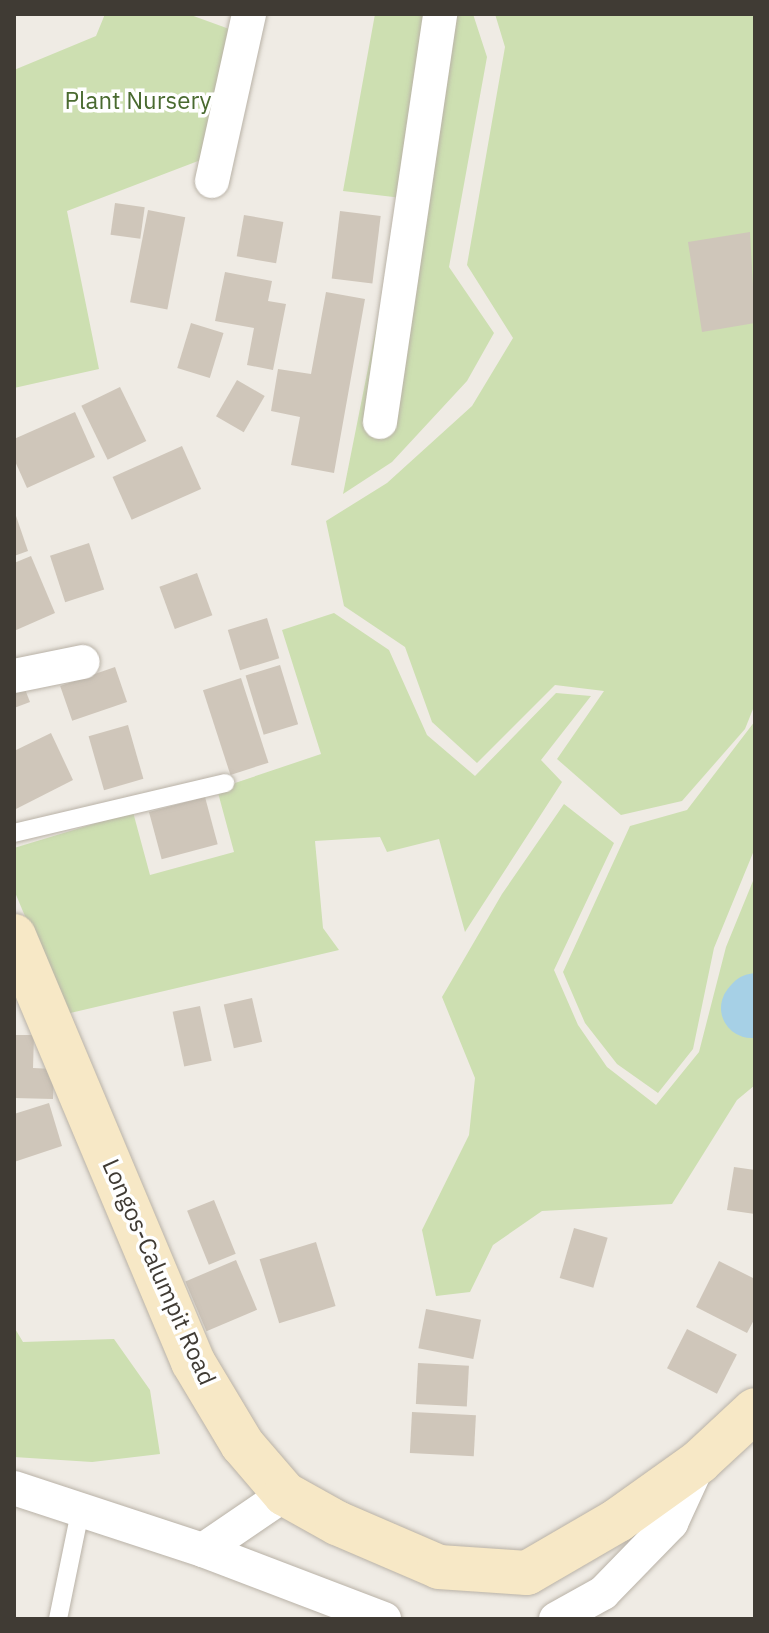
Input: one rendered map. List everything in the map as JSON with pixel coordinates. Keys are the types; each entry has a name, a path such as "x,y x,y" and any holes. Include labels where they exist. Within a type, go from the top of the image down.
{"street":[{"path":"212,181 249,14"},
{"path":"380,422 440,14"},
{"path":"14,676 83,662"},
{"name":"Longos-Calumpit Road","path":"14,936 193,1362 242,1444 285,1494 337,1523 439,1567 527,1573 618,1520 734,1437"},
{"path":"556,1619 603,1593 671,1523 734,1437"},
{"path":"14,1488 203,1550 384,1619"},
{"path":"203,1550 285,1494"}],"lane":[{"path":"14,833 225,783"},
{"path":"58,1619 80,1512"}],"green space":[{"name":"Plant Nursery","path":"105,14 188,14 232,30 206,158 67,211 99,369 14,388 14,70 96,36"},
{"path":"375,14 473,14 487,57 449,267 494,333 467,381 392,462 343,494 402,198 343,191"},
{"path":"495,14 755,14 755,704 745,729 682,801 621,815 557,759 604,691 555,685 477,763 432,722 405,647 344,606 326,521 387,483 472,406 513,338 467,265 505,47"},
{"path":"334,613 389,650 427,735 475,776 556,693 591,696 541,760 562,782 465,932 439,839 387,852 380,837 315,841 323,928 339,950 66,1014 14,890 14,848 133,812 150,875 234,852 217,789 321,754 282,630"},
{"path":"755,721 755,848 714,948 693,1049 658,1093 617,1064 585,1023 563,972 630,826 687,810"},
{"path":"564,804 614,843 554,970 578,1025 607,1067 656,1105 699,1052 726,947 755,876 755,1085 737,1100 672,1204 542,1211 493,1245 470,1292 436,1296 422,1230 469,1135 475,1078 442,997 502,894"},
{"path":"14,1327 23,1342 114,1339 150,1390 160,1454 92,1462 14,1457"}],"building":[{"path":"115,203 145,207 140,239 111,235"},
{"path":"148,210 185,217 167,310 130,302"},
{"path":"340,211 381,216 372,283 332,278"},
{"path":"244,215 283,222 276,263 237,256"},
{"path":"750,232 755,323 702,332 688,242"},
{"path":"225,272 272,281 268,301 286,304 273,370 247,365 254,328 215,321"},
{"path":"326,292 365,299 334,473 291,465 300,417 271,411 278,369 311,374"},
{"path":"191,323 224,333 210,378 177,368"},
{"path":"237,380 265,396 244,432 216,416"},
{"path":"120,387 146,441 108,460 81,406"},
{"path":"75,412 95,457 27,488 14,459 14,439"},
{"path":"182,446 201,489 132,520 113,477"},
{"path":"14,510 28,551 14,556"},
{"path":"89,543 104,590 65,602 50,556"},
{"path":"31,556 55,613 14,631 14,563"},
{"path":"197,573 212,615 175,629 159,587"},
{"path":"267,618 279,658 240,670 228,630"},
{"path":"280,665 298,724 264,735 246,676"},
{"path":"115,667 127,702 72,721 60,686"},
{"path":"241,678 269,763 230,775 203,690"},
{"path":"21,679 30,702 14,708 14,682"},
{"path":"128,725 143,779 104,790 89,736"},
{"path":"51,733 73,780 14,810 14,751"},
{"path":"205,797 218,844 162,859 149,812"},
{"path":"252,998 262,1042 234,1048 224,1005"},
{"path":"200,1006 212,1061 184,1067 173,1012"},
{"path":"14,1035 34,1035 33,1068 54,1069 53,1099 14,1098"},
{"path":"49,1103 62,1146 14,1162 14,1114"},
{"path":"734,1167 755,1170 755,1214 727,1210"},
{"path":"214,1200 236,1254 209,1265 187,1211"},
{"path":"574,1228 608,1238 593,1288 560,1278"},
{"path":"316,1242 336,1306 279,1323 260,1259"},
{"path":"236,1260 257,1310 206,1331 185,1281"},
{"path":"719,1261 755,1279 755,1318 747,1333 696,1307"},
{"path":"426,1309 481,1320 473,1359 418,1348"},
{"path":"687,1329 737,1354 717,1394 667,1368"},
{"path":"418,1363 469,1366 467,1407 416,1404"},
{"path":"412,1412 476,1415 474,1456 410,1453"}],"waterway":[{"path":"751,1008 755,1003"}]}
